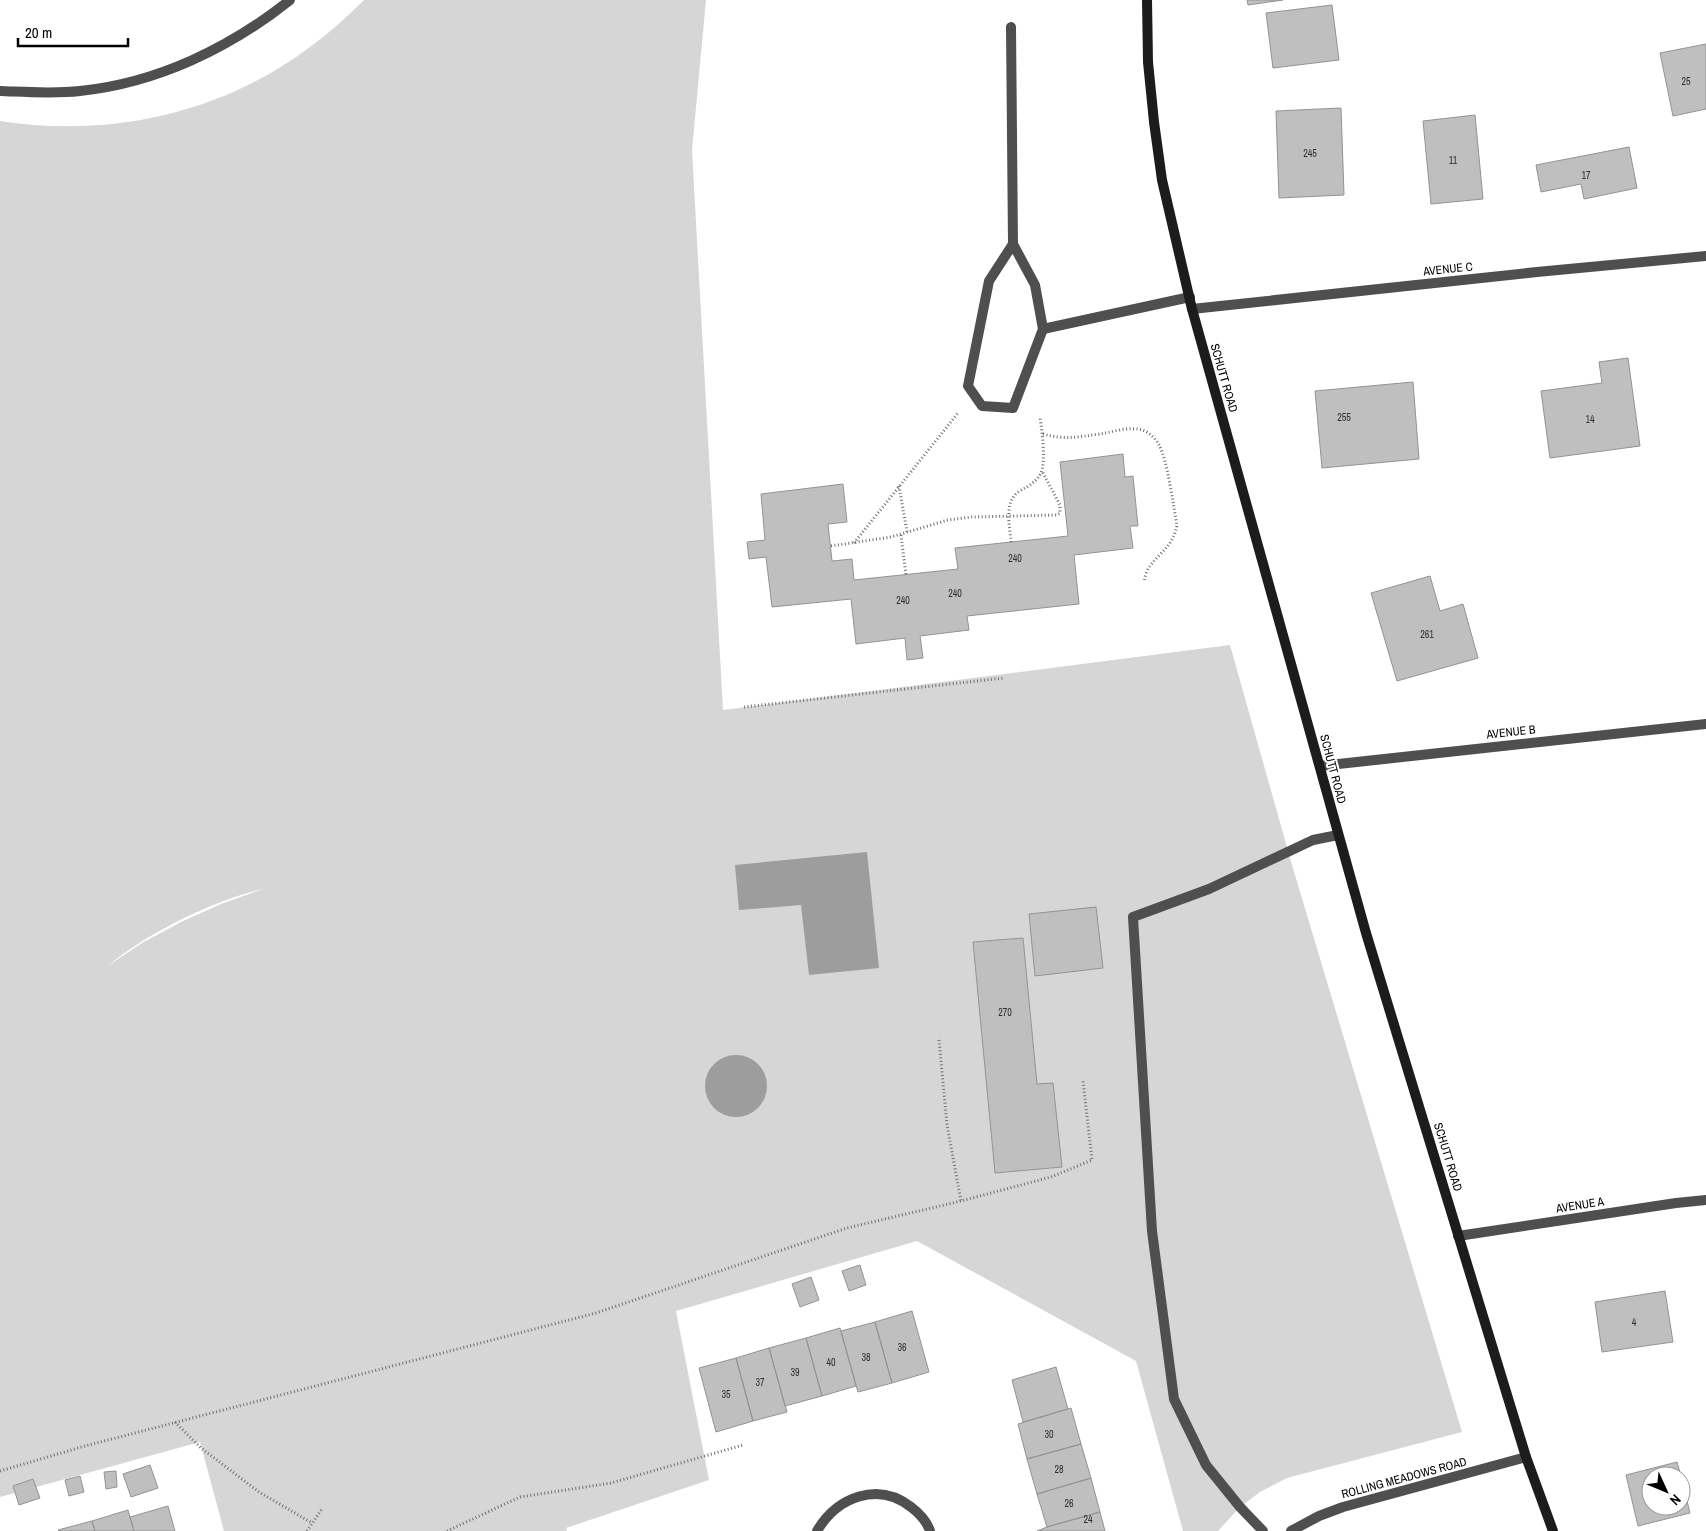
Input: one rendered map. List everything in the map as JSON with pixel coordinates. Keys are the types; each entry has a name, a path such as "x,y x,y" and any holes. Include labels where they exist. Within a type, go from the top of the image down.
{"street":[{"path":"0,91 48,93 80,91 144,78 209,53 264,20 290,0"},
{"name":"SCHUTT ROAD","path":"1147,0 1148,62 1162,180 1192,309 1338,835 1526,1458 1553,1531"},
{"path":"1011,27 1013,244 1035,285 1043,330 1013,408 982,406 968,386 989,280 1013,244"},
{"name":"AVENUE C","path":"1192,309 1706,256"},
{"path":"1043,330 1190,296"},
{"name":"AVENUE B","path":"1320,766 1706,724"},
{"path":"1263,1531 1240,1507 1206,1465 1174,1399 1152,1231 1133,917 1209,889 1313,840 1338,835"},
{"name":"AVENUE A","path":"1458,1236 1706,1200"},
{"name":"ROLLING MEADOWS ROAD","path":"1291,1531 1319,1516 1343,1507 1526,1458"},
{"path":"817,1531 824,1519 837,1506 853,1498 870,1494 888,1496 905,1502 918,1513 930,1531"}],"path":[{"path":"854,543 959,411"},
{"path":"831,546 901,535 948,520 972,517 1057,515 1060,513 1060,505 1042,471 1043,434 1040,418"},
{"path":"1043,434 1058,438 1071,438 1131,429 1143,430 1152,436 1159,445 1164,459 1177,525 1175,536 1167,549 1148,567 1144,581"},
{"path":"1011,542 1010,505 1014,496 1034,482 1042,471"},
{"path":"899,486 907,532"},
{"path":"901,535 906,575"},
{"path":"744,707 1004,678"},
{"path":"939,1040 948,1125 961,1201"},
{"path":"0,1471 175,1422 596,1313 847,1228 961,1201 1050,1177 1092,1160 1083,1081"},
{"path":"175,1422 202,1448 259,1492 312,1523"},
{"path":"448,1531 520,1497 611,1482 743,1445"},
{"path":"306,1531 322,1509"}],"shaded area":[{"path":"364,0 706,0 692,150 723,710 1230,645 1292,865 1462,1432 1287,1478 1260,1492 1239,1508 1218,1531 1183,1531 1136,1361 917,1241 676,1311 709,1480 566,1528 567,1531 224,1531 200,1442 0,1497 0,121 82,126 123,123 162,116 202,104 239,89 276,70 317,42","holes":["263,889 221,904 181,922 142,943 109,965 142,941 182,919 224,901"]},
{"path":"867,852 879,968 809,975 801,905 739,910 735,865"},
{"path":"736,1055 748,1058 758,1064 764,1074 767,1086 764,1098 758,1108 748,1114 736,1117 724,1114 714,1108 708,1098 705,1086 708,1074 714,1064 724,1058"}],"building":[{"path":"1247,0 1283,0 1248,5"},
{"path":"1332,5 1339,60 1273,68 1266,13"},
{"path":"1706,44 1706,109 1673,116 1660,53"},
{"path":"1341,108 1344,195 1279,198 1276,111"},
{"path":"1475,115 1483,199 1431,204 1423,121"},
{"path":"1629,147 1637,188 1584,199 1581,184 1541,192 1536,165"},
{"path":"1628,358 1640,446 1550,458 1541,391 1602,383 1599,362"},
{"path":"1413,382 1419,459 1322,468 1315,391"},
{"path":"1123,454 1125,477 1133,476 1138,526 1130,526 1133,548 1074,555 1079,604 967,616 969,630 920,636 923,658 907,660 905,638 856,644 851,599 772,607 766,557 749,559 747,542 765,540 761,494 843,484 847,522 828,524 832,561 852,559 854,580 958,569 955,548 1068,536 1060,462"},
{"path":"1430,576 1440,611 1463,604 1478,658 1397,681 1371,593"},
{"path":"1096,907 1103,968 1035,976 1029,914"},
{"path":"1023,938 1037,1084 1053,1083 1062,1167 995,1173 973,942"},
{"path":"860,1265 866,1285 849,1291 842,1271"},
{"path":"811,1277 819,1300 800,1307 792,1284"},
{"path":"1665,1291 1673,1342 1602,1352 1595,1302"},
{"path":"912,1311 929,1372 892,1383 875,1322"},
{"path":"875,1322 892,1383 858,1392 841,1331"},
{"path":"840,1328 856,1386 822,1396 806,1338"},
{"path":"806,1338 822,1396 785,1406 769,1348"},
{"path":"769,1348 787,1412 753,1421 736,1358"},
{"path":"736,1358 753,1421 716,1432 699,1368"},
{"path":"1056,1367 1068,1409 1023,1422 1012,1380"},
{"path":"1071,1408 1081,1444 1027,1459 1018,1424"},
{"path":"1081,1444 1091,1478 1037,1494 1027,1459"},
{"path":"1677,1462 1678,1466 1661,1466"},
{"path":"150,1465 158,1488 131,1497 123,1474"},
{"path":"116,1471 117,1487 106,1489 104,1472"},
{"path":"1641,1471 1641,1516 1678,1516 1638,1526 1626,1475"},
{"path":"80,1476 84,1492 69,1496 65,1480"},
{"path":"1091,1478 1100,1512 1047,1527 1037,1494"},
{"path":"33,1479 40,1498 19,1505 13,1486"},
{"path":"168,1506 175,1531 134,1531 130,1517"},
{"path":"128,1510 134,1531 95,1531 92,1521"},
{"path":"1100,1512 1105,1531 1037,1531 1047,1527"},
{"path":"92,1521 95,1531 58,1530"}]}
